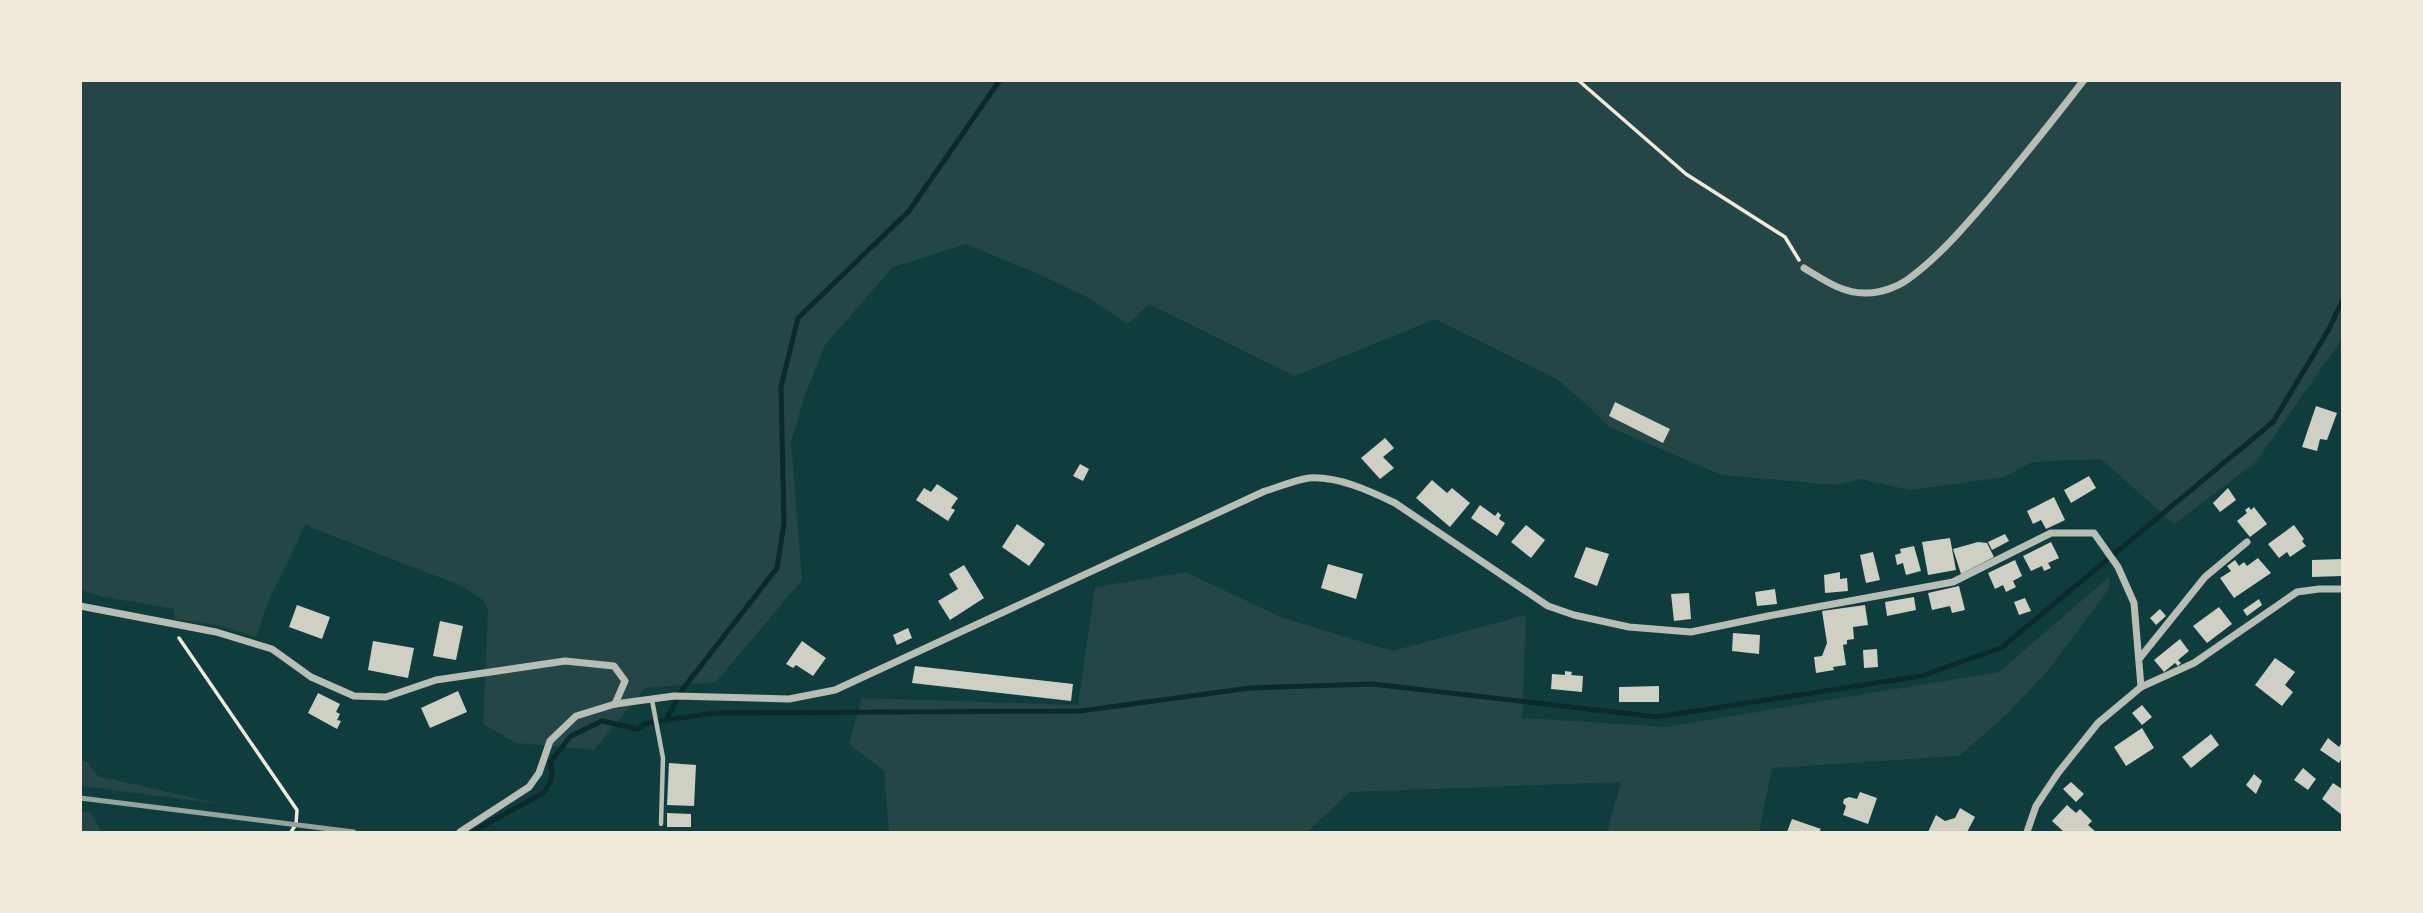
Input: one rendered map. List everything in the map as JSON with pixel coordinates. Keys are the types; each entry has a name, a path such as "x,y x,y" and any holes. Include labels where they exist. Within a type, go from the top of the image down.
{"street":[{"path":"1804,268 1835,286 1854,292 1884,290 1905,282 1931,261 1970,220 2084,80"},
{"path":"460,832 529,787 539,774 550,741 576,716 615,704 674,696 789,699 835,690 1265,491 1307,478 1339,482 1372,492 1395,503 1548,606 1574,615 1641,628 1691,632 1768,615 1953,582 2051,533 2094,533 2118,567 2134,603 2141,687"},
{"path":"2139,659 2205,577 2247,542"},
{"path":"2027,832 2036,806 2058,773 2098,723 2141,687 2194,663 2297,592 2343,589"},
{"path":"80,606 216,632 272,649 311,677 354,696 386,697 436,680 565,661 614,666 625,681 615,704"}],"lane":[{"path":"652,699 663,758 661,824"}],"path":[{"path":"1578,80 1686,174 1785,237 1804,268"},
{"path":"169,624 297,810 296,824 291,832"}],"shaded area":[{"path":"81,81 2342,81 2342,339 2256,462 2174,524 2101,459 2032,462 2005,477 1910,490 1861,479 1836,485 1722,475 1609,427 1557,379 1435,319 1295,376 1149,304 1128,324 1087,297 966,244 893,267 825,345 805,395 791,442 802,580 716,682 645,688 594,750 516,743 483,724 488,609 483,600 462,586 306,524 270,597 256,637 217,625 175,619 174,609 98,596 81,590"},
{"path":"1185,572 1283,618 1392,651 1526,615 1522,718 1667,727 1999,672 2109,577 2110,587 2051,667 2006,715 1959,756 1772,768 1759,832 1607,832 1621,782 1350,792 1307,832 889,832 884,771 849,744 862,698 1078,705 1095,587"},
{"path":"81,760 87,762 98,776 220,804 81,786"},
{"path":"80,811 90,812 102,832 81,832"}],"building":[{"path":"1615,402 1670,429 1663,443 1609,416"},
{"path":"2316,406 2337,413 2327,440 2320,439 2317,451 2302,447"},
{"path":"1385,438 1394,448 1383,457 1394,468 1380,479 1361,458"},
{"path":"1080,464 1089,469 1083,481 1073,476"},
{"path":"2089,476 2096,488 2071,503 2064,490"},
{"path":"1432,480 1447,493 1452,488 1470,503 1450,527 1416,498"},
{"path":"937,484 958,498 951,508 955,510 948,521 916,500 924,488 931,492"},
{"path":"2228,488 2236,500 2220,512 2213,503"},
{"path":"2054,497 2065,520 2046,529 2041,520 2033,524 2027,511"},
{"path":"1480,505 1495,516 1498,512 1501,515 1499,519 1505,523 1497,536 1471,518"},
{"path":"2249,507 2251,510 2254,507 2267,524 2250,537 2237,521 2247,513 2245,510"},
{"path":"1017,524 1045,544 1029,566 1002,547"},
{"path":"1526,525 1545,540 1531,558 1511,542"},
{"path":"2294,525 2306,546 2290,557 2287,552 2279,558 2268,544"},
{"path":"2005,534 2009,541 1992,550 1988,542"},
{"path":"1950,538 1956,570 1928,575 1922,542"},
{"path":"1978,542 1987,543 1994,557 1961,574 1953,549"},
{"path":"2051,542 2059,558 2048,563 2051,568 2044,571 2042,566 2031,571 2023,556"},
{"path":"1914,546 1921,571 1906,575 1903,563 1897,565 1895,555 1901,553 1900,549"},
{"path":"1586,547 1609,554 1597,586 1574,577"},
{"path":"1873,552 1880,580 1866,583 1860,555"},
{"path":"2258,558 2271,573 2234,598 2220,578 2231,571 2227,566 2235,560 2239,566 2244,562 2247,566"},
{"path":"2342,559 2342,576 2312,577 2312,560"},
{"path":"2015,560 2022,576 2013,581 2016,587 2006,592 2003,585 1995,589 1988,573"},
{"path":"1328,564 1363,574 1356,599 1321,588"},
{"path":"964,565 984,598 950,620 938,601 958,589 949,574"},
{"path":"1840,572 1840,579 1847,578 1848,591 1825,593 1824,575"},
{"path":"1959,586 1965,610 1952,613 1950,606 1932,610 1928,593"},
{"path":"1775,589 1777,604 1757,606 1755,592"},
{"path":"1689,593 1691,619 1674,621 1671,594"},
{"path":"1914,597 1916,610 1887,616 1885,602"},
{"path":"2025,598 2031,611 2019,615 2014,602"},
{"path":"2259,599 2262,605 2247,616 2243,610"},
{"path":"297,605 330,617 322,639 289,627"},
{"path":"1865,605 1868,625 1853,627 1854,639 1847,640 1847,644 1843,645 1846,665 1816,673 1814,657 1822,656 1827,643 1822,611"},
{"path":"2219,607 2232,624 2207,643 2193,626"},
{"path":"2160,609 2166,616 2156,625 2150,618"},
{"path":"440,621 463,626 456,660 433,656"},
{"path":"908,628 912,638 897,645 893,635"},
{"path":"1733,633 1760,635 1759,654 1732,651"},
{"path":"2180,639 2189,651 2178,660 2181,663 2178,666 2175,663 2164,672 2154,660"},
{"path":"373,641 414,648 408,678 368,670"},
{"path":"802,641 826,658 813,676 796,665 793,668 786,664"},
{"path":"1877,649 1878,667 1864,668 1863,650"},
{"path":"2275,658 2295,672 2285,685 2293,692 2282,706 2255,685"},
{"path":"915,666 1073,684 1071,701 912,683"},
{"path":"1565,671 1572,672 1571,675 1583,676 1582,692 1551,689 1552,674 1565,675"},
{"path":"1659,686 1659,702 1619,702 1619,687"},
{"path":"458,691 467,712 430,728 421,708"},
{"path":"318,693 340,704 336,712 340,714 337,720 341,721 337,729 308,713"},
{"path":"2142,705 2152,717 2142,725 2132,713"},
{"path":"2142,728 2154,748 2126,766 2114,747"},
{"path":"2211,734 2219,745 2191,768 2182,757"},
{"path":"2328,738 2339,747 2342,742 2342,758 2339,763 2320,750"},
{"path":"669,763 696,765 694,806 667,805"},
{"path":"2303,768 2316,779 2308,790 2294,780"},
{"path":"2254,774 2262,781 2256,794 2246,785"},
{"path":"2071,782 2084,794 2076,802 2063,789"},
{"path":"2333,783 2342,789 2342,815 2322,799"},
{"path":"1860,792 1877,798 1868,824 1843,815 1846,806 1844,799 1857,799"},
{"path":"2067,805 2076,813 2080,809 2092,821 2088,825 2096,832 2064,832 2052,821"},
{"path":"1960,808 1975,817 1967,832 1928,832 1936,815 1945,821 1955,818"},
{"path":"667,813 691,814 691,827 667,827"},
{"path":"1792,819 1821,829 1819,832 1787,832"}],"waterway":[{"path":"666,720 682,690 777,568 784,523 781,387 798,318 909,211 1000,80"},
{"path":"472,832 543,793 551,778 550,762 571,736 602,721 637,729 647,723 714,713 1080,711 1250,688 1372,684 1657,717 1921,676 2001,648 2273,422 2329,329 2342,301"}],"railway":[{"path":"80,798 354,832"}]}
